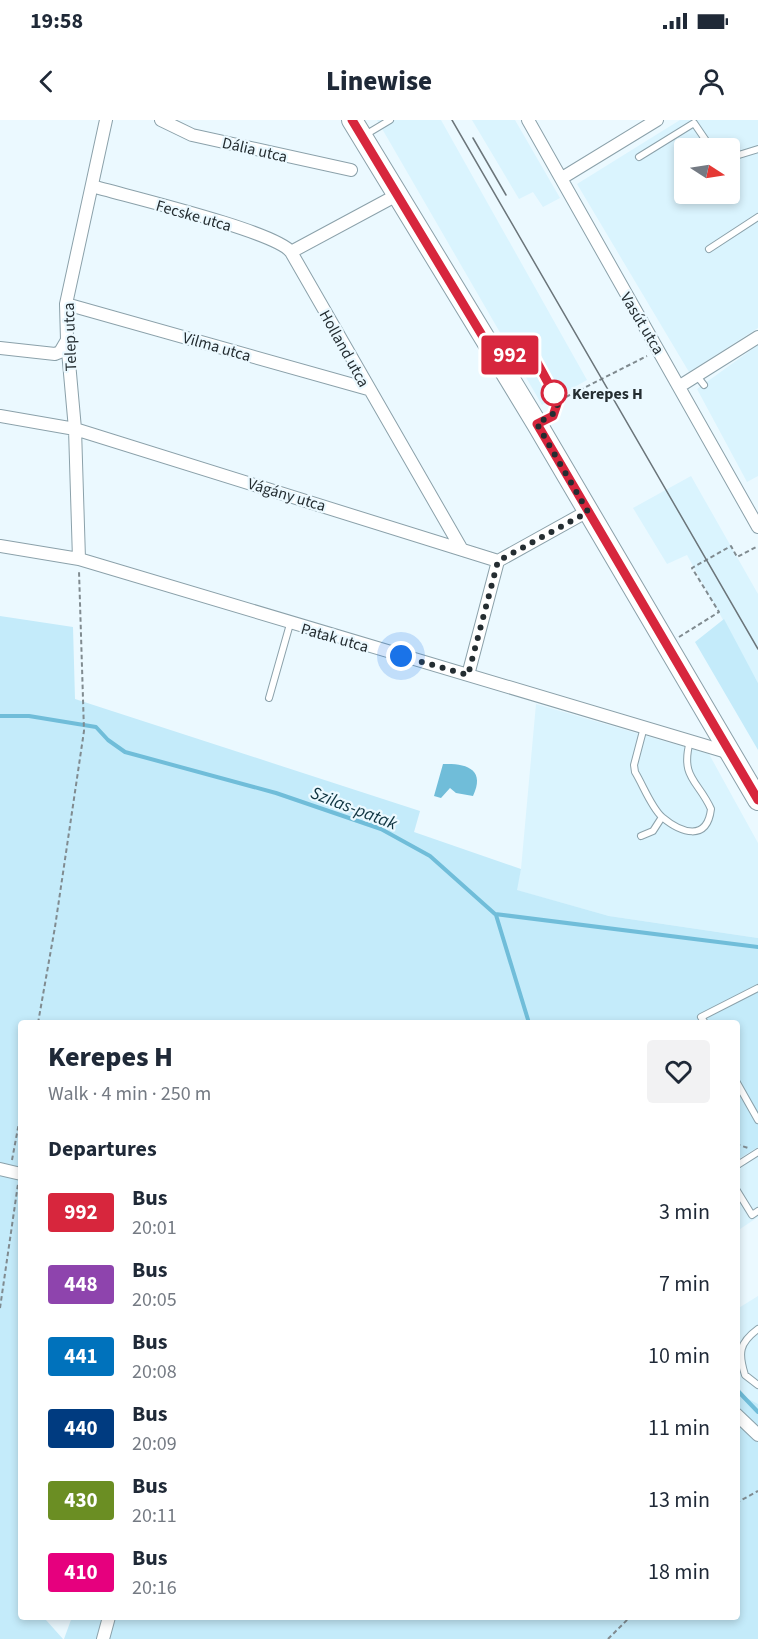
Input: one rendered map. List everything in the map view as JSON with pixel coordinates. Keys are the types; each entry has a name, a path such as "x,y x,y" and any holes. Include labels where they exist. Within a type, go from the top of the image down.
{"main road":[{"path":"357,128 537,424 758,800"}],"street":[{"name":"Telep utca","path":"79,559 75,429 66,304 106,120"},
{"name":"Dália utca","path":"161,120 192,135 351,170"},
{"name":"Vasút utca","path":"528,120 629,302 682,382 758,527"},
{"path":"562,178 657,120"},
{"name":"Fecske utca","path":"92,186 252,231 281,243 291,252"},
{"path":"291,252 397,195"},
{"name":"Holland utca","path":"291,252 461,548"},
{"name":"Vilma utca","path":"66,304 368,389"},
{"path":"682,382 700,380 758,337"},
{"path":"0,348 55,354 60,352 67,340"},
{"name":"Vágány utca","path":"0,417 75,429 498,561"},
{"path":"468,675 498,561 588,512"},
{"name":"Patak utca","path":"0,546 79,559 290,624 730,753"},
{"path":"740,1418 758,1435"},
{"path":"103,1639 108,1620"}],"lane":[{"path":"357,128 390,120"},
{"path":"639,157 694,123 704,138"},
{"path":"740,154 758,148"},
{"path":"708,249 758,217"},
{"path":"497,360 517,353 534,357 558,401 553,416 537,424"},
{"path":"269,698 290,624"},
{"path":"644,727 634,765 635,772 662,817 689,831 703,830 707,825 711,810 689,778 686,765 690,741"},
{"path":"641,836 653,831 662,817"},
{"path":"703,1020 701,1017 758,988"},
{"path":"740,1088 758,1120"},
{"path":"740,1163 758,1152"},
{"path":"740,1196 752,1215 758,1211"},
{"path":"758,1329 744,1339 741,1349 745,1375 758,1385"}],"path":[{"path":"558,401 635,362"},
{"path":"666,644 719,612 692,568 731,546 737,557 758,546"},
{"path":"39,1020 56,927 84,731 79,559"},
{"path":"0,1308 16,1209 12,1173 18,1132"},
{"path":"740,1145 748,1148"},
{"path":"740,1501 758,1491"},
{"path":"608,1639 627,1620"}],"shaded area":[{"path":"377,120 441,120 587,380 542,405"},
{"path":"472,120 515,120 560,198 543,207 533,192 519,199"},
{"path":"680,120 758,120 758,328 689,372 577,184"},
{"path":"758,345 758,476 747,482 697,389"},
{"path":"691,476 758,594 758,683 687,555 667,564 633,508"},
{"path":"0,616 73,627 75,699 420,811 414,832 521,869 517,890 609,916 758,938 758,1147 740,1158 740,1020 18,1020 18,1620 46,1620 63,1639 0,1639"},
{"path":"724,619 758,683 758,750 695,642"},
{"path":"536,704 709,754 758,843 758,938 609,916 516,890 521,869"},
{"path":"758,1147 758,1217 740,1229 740,1158"},
{"path":"758,1296 758,1404 747,1398 740,1388 740,1307"},
{"path":"740,1389 747,1398 758,1404 758,1639 64,1639 71,1620 740,1620"}],"water":[{"path":"443,764 472,769 477,779 473,796 456,793 450,788 441,798 434,796"}],"waterway":[{"name":"Szilas-patak","path":"0,716 29,716 96,727 108,740 125,752 276,793 381,829 430,856 495,914 758,947"},
{"path":"496,915 528,1020"},
{"path":"740,1393 758,1412"}],"tram line":[{"path":"452,120 758,649"},
{"path":"473,138 506,195"}],"bus line":[{"name":"992","path":"352,120 497,360 517,353 534,357 558,401 553,416 537,424 758,800"}],"place":[{"name":"Kerepes H","path":"554,393"}],"route":[{"path":"401,656 468,675 498,561 588,512 537,424 556,412 558,401 554,393"}]}
